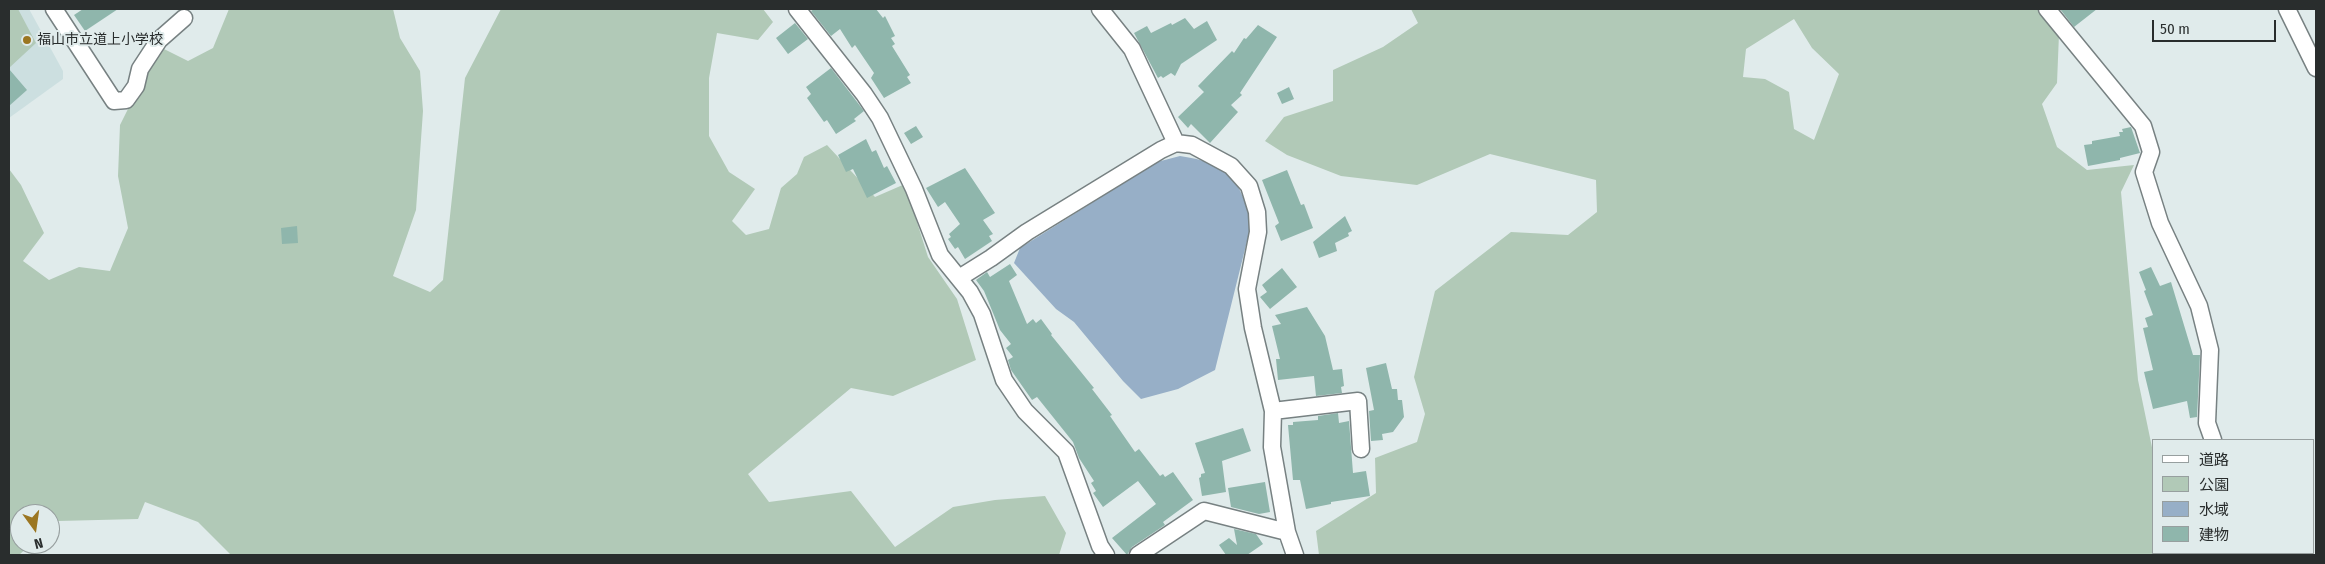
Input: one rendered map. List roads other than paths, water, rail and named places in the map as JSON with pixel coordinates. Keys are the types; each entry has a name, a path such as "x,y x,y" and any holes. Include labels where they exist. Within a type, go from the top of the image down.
{"street":[{"path":"54,9 114,101 126,100 136,86 140,69 159,40 184,18"},
{"path":"797,9 864,94 880,118 914,189 940,255 970,292 982,314 1004,380 1025,411 1066,452 1100,546 1106,555"},
{"path":"1100,9 1132,49 1176,143"},
{"path":"2047,9 2143,126 2151,152 2144,172 2160,223 2199,306 2210,350 2207,423 2213,439"},
{"path":"2287,9 2316,68"},
{"path":"959,278 1027,232 1161,150 1176,143 1192,146 1231,166 1249,186 1258,212 1258,232 1247,289 1253,328 1273,410 1272,447 1287,532 1295,555"},
{"path":"1273,410 1358,401 1361,449"},
{"path":"1138,555 1204,511 1287,532"}],"water":[{"path":"1180,156 1210,163 1230,176 1242,196 1251,225 1215,370 1178,389 1141,399 1123,381 1074,322 1056,309 1014,263 1020,248 1157,162"}],"place":[{"name":"福山市立道上小学校","path":"27,40"}]}
